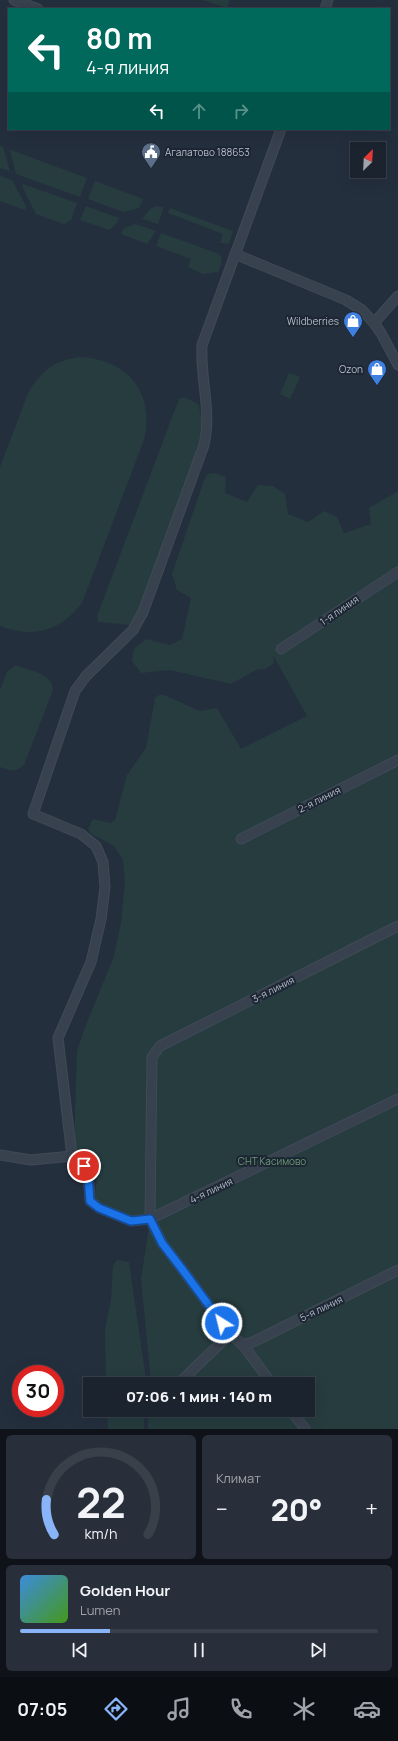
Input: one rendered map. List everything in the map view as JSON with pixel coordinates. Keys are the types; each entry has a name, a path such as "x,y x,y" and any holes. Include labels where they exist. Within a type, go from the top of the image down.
{"street":[{"path":"14,0 24,2 36,8"},
{"path":"0,1154 32,1160 72,1156 58,1038 91,962 101,919 105,887 103,862 96,846 81,834 33,814 75,691 86,676 134,630 143,612 204,445 208,418 201,356 202,345 281,130"},
{"path":"235,254 346,300 362,310 374,323 398,365"},
{"path":"374,323 398,296"},
{"name":"1-я линия","path":"281,649 398,572"},
{"name":"2-я линия","path":"241,839 398,760"},
{"name":"3-я линия","path":"150,1219 152,1057 160,1046 398,926"},
{"name":"4-я линия","path":"72,1156 84,1166 88,1176 90,1201 99,1208 131,1221 150,1219 398,1099"},
{"path":"150,1219 162,1243 230,1334 243,1345 267,1377"},
{"name":"5-я линия","path":"243,1345 253,1342 398,1270"},
{"path":"185,1377 230,1334"},
{"path":"296,1417 305,1429"}],"green space":[{"path":"203,0 230,0 227,8"},
{"path":"0,146 3,147 10,171 0,168"},
{"path":"11,150 87,178 80,197 16,174"},
{"path":"0,176 12,180 26,206 25,210 0,201"},
{"path":"95,181 143,199 139,208 123,212 88,199"},
{"path":"23,184 77,203 71,220 64,224 36,214 22,186"},
{"path":"86,206 119,218 116,224 109,230 80,220"},
{"path":"157,206 164,207 158,224 142,219 150,209"},
{"path":"170,208 233,231 229,244 220,243 223,234 168,213"},
{"path":"135,224 156,231 147,244 121,234 124,228"},
{"path":"161,233 219,254 222,260 218,272 203,274 188,267 191,259 156,246"},
{"path":"81,357 98,360 113,365 125,372 135,382 142,394 146,408 144,440 82,603 74,613 65,620 46,630 24,632 12,630 0,626 0,467 28,393 35,382 44,372 55,364 68,359"},
{"path":"289,373 300,377 290,399 280,394"},
{"path":"184,397 198,404 202,418 202,436 139,611 131,625 98,622 97,616 179,399"},
{"name":"СНТ Касимово","path":"214,473 226,477 225,493 247,502 258,485 273,486 285,494 288,514 308,522 324,511 337,517 344,533 371,524 369,508 398,491 398,1429 148,1429 148,1417 315,1417 315,1377 150,1377 141,1279 149,1227 145,1217 131,1217 97,1202 95,1196 97,1181 96,1174 92,1166 74,1148 77,1051 114,956 121,923 125,882 123,860 114,846 91,834 88,829 93,819 110,823 115,820 127,775 146,748 155,698 159,695 164,695 200,711 217,708 241,749 307,716 273,655 274,663 265,669 256,670 231,684 170,670 141,673 132,661 134,649 146,639 170,645 182,639 191,598 177,590 172,574 204,480 208,474"},
{"path":"14,666 35,672 45,677 49,680 53,690 24,765 15,770 7,770 0,767 0,690 7,672"},
{"path":"117,1260 129,1262 145,1377 106,1377 105,1329 111,1300 113,1266"},
{"path":"107,1417 144,1417 144,1429 108,1429"}],"place":[{"name":"Агалатово 188653","path":"151,169"},
{"name":"Wildberries","path":"353,338"},
{"name":"Ozon","path":"377,386"}],"route":[{"path":"84,1166 88,1176 90,1201 99,1208 131,1221 150,1219 162,1243 222,1323"}]}
